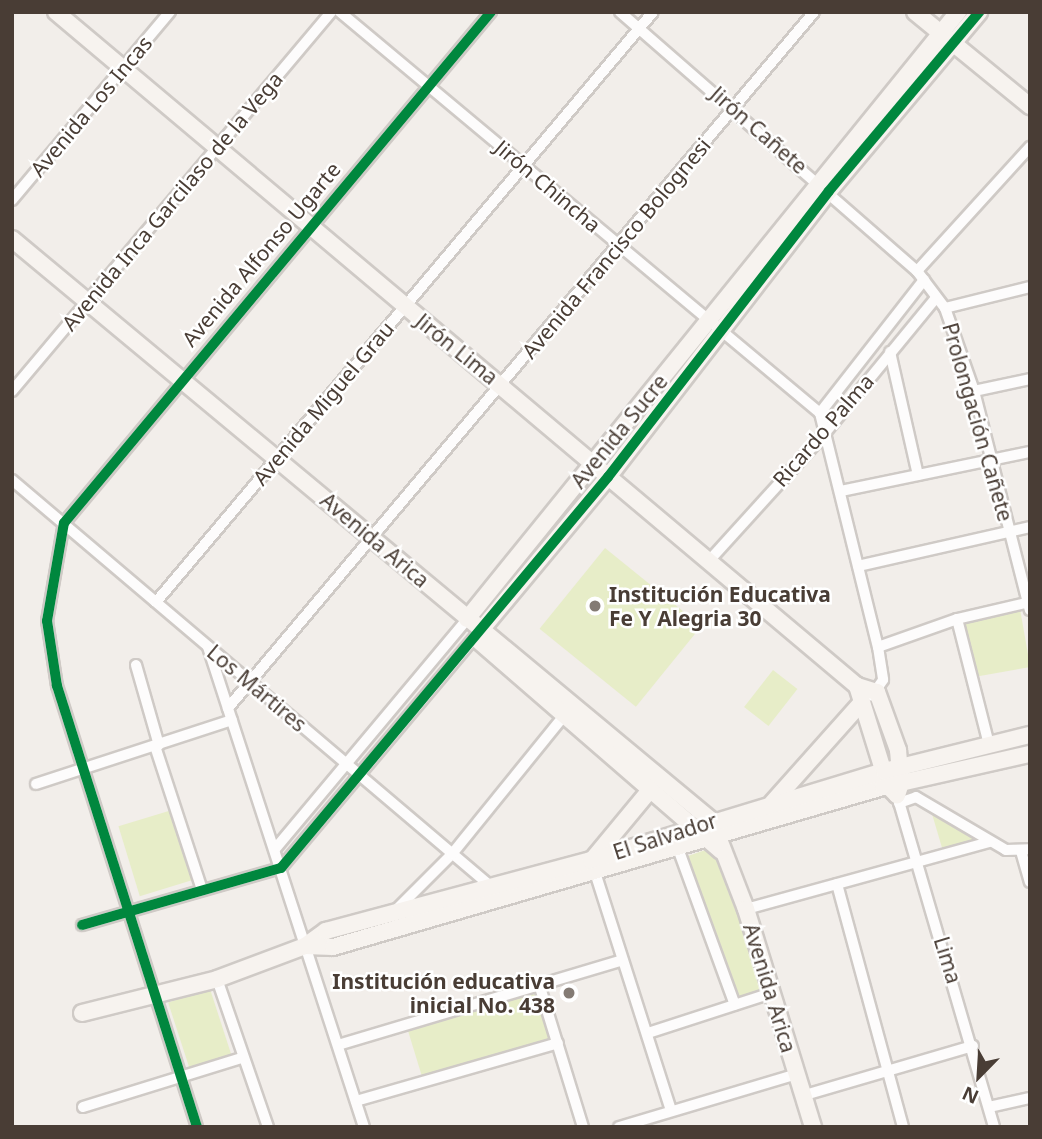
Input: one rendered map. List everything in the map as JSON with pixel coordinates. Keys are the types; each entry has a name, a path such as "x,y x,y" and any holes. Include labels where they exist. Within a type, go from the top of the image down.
{"street":[{"name":"Jirón Lima","path":"56,12 502,385 857,687 877,692"},
{"name":"Avenida Los Incas","path":"12,200 170,12"},
{"name":"Avenida Inca Garcilaso de la Vega","path":"12,391 331,12"},
{"name":"Jirón Chincha","path":"340,12 820,413"},
{"name":"Avenida Alfonso Ugarte","path":"64,523 178,383 491,12"},
{"name":"Jirón Cañete","path":"620,12 823,186 921,276"},
{"name":"Avenida Miguel Grau","path":"156,602 653,12"},
{"name":"Avenida Francisco Bolognesi","path":"230,714 250,683 814,12"},
{"path":"915,12 952,45 1006,83 1030,106"},
{"name":"Avenida Sucre","path":"281,868 608,477 722,331 823,186 958,12"},
{"name":"Avenida Sucre","path":"275,849 595,466 706,319 979,12"},
{"name":"Ricardo Palma","path":"820,413 921,276 1030,147"},
{"name":"Avenida Arica","path":"12,239 84,304 477,634 569,710 712,821"},
{"name":"Avenida Arica","path":"12,250 84,304"},
{"name":"Prolongación Cañete","path":"921,276 944,308 974,391 1029,605"},
{"path":"944,308 1030,287"},
{"name":"Ricardo Palma","path":"708,562 825,433 936,298"},
{"path":"890,352 918,475"},
{"path":"974,391 1030,379"},
{"path":"771,804 861,703 877,692 883,680 878,647 820,413"},
{"path":"841,491 1030,452"},
{"name":"Los Mártires","path":"12,480 496,891"},
{"path":"64,523 46,629 79,767 132,911 179,1078 197,1127"},
{"path":"858,566 1030,527"},
{"path":"878,647 957,619 1029,605"},
{"path":"957,619 989,745"},
{"path":"208,646 364,1127"},
{"path":"136,665 157,745 202,890"},
{"path":"857,687 861,703 895,784 990,842 1006,850 1025,850 1030,882"},
{"path":"877,692 892,725 895,784"},
{"path":"391,915 452,853 569,710"},
{"name":"Avenida Arica","path":"569,710 651,789 710,839 746,909 797,1074 806,1095 813,1127"},
{"path":"36,784 79,767 157,745 230,714"},
{"name":"El Salvador","path":"82,1013 156,997 217,979 305,946 326,930 496,891 676,841 710,839 895,784 989,745 1030,735"},
{"name":"El Salvador","path":"710,839 712,821 771,804 895,784 1030,754"},
{"name":"Lima","path":"895,784 974,1046 994,1127"},
{"path":"651,789 593,865 648,1033 666,1112 666,1127"},
{"path":"676,841 735,1004"},
{"path":"746,909 990,842"},
{"path":"82,925 281,868"},
{"path":"837,884 903,1127"},
{"name":"El Salvador","path":"305,946 333,947 496,891"},
{"path":"338,1045 624,960"},
{"path":"217,979 241,1058 268,1127"},
{"path":"539,984 583,1127"},
{"path":"648,1033 771,992"},
{"path":"356,1101 558,1043"},
{"path":"806,1095 974,1046"},
{"path":"83,1107 241,1058"},
{"path":"619,1127 797,1074"},
{"path":"989,1107 1030,1098"}],"green space":[{"path":"605,548 701,626 636,707 540,629"},
{"path":"1020,609 1030,667 974,677 964,619"},
{"path":"773,670 797,689 768,726 744,707"},
{"path":"172,810 193,880 140,896 118,826"},
{"path":"935,810 974,835 974,843 943,851 932,814"},
{"path":"714,847 763,990 736,999 687,856"},
{"path":"210,989 233,1058 191,1072 168,1003"},
{"path":"537,991 552,1039 423,1078 408,1030"}],"cycle path":[{"path":"197,1127 57,686 47,621 64,523 491,12"},
{"path":"82,925 281,868 608,477 829,191 979,12"}],"place":[{"name":"Institución Educativa Fe Y Alegria 30","path":"595,606"},
{"name":"Institución educativa inicial No. 438","path":"569,993"}]}
